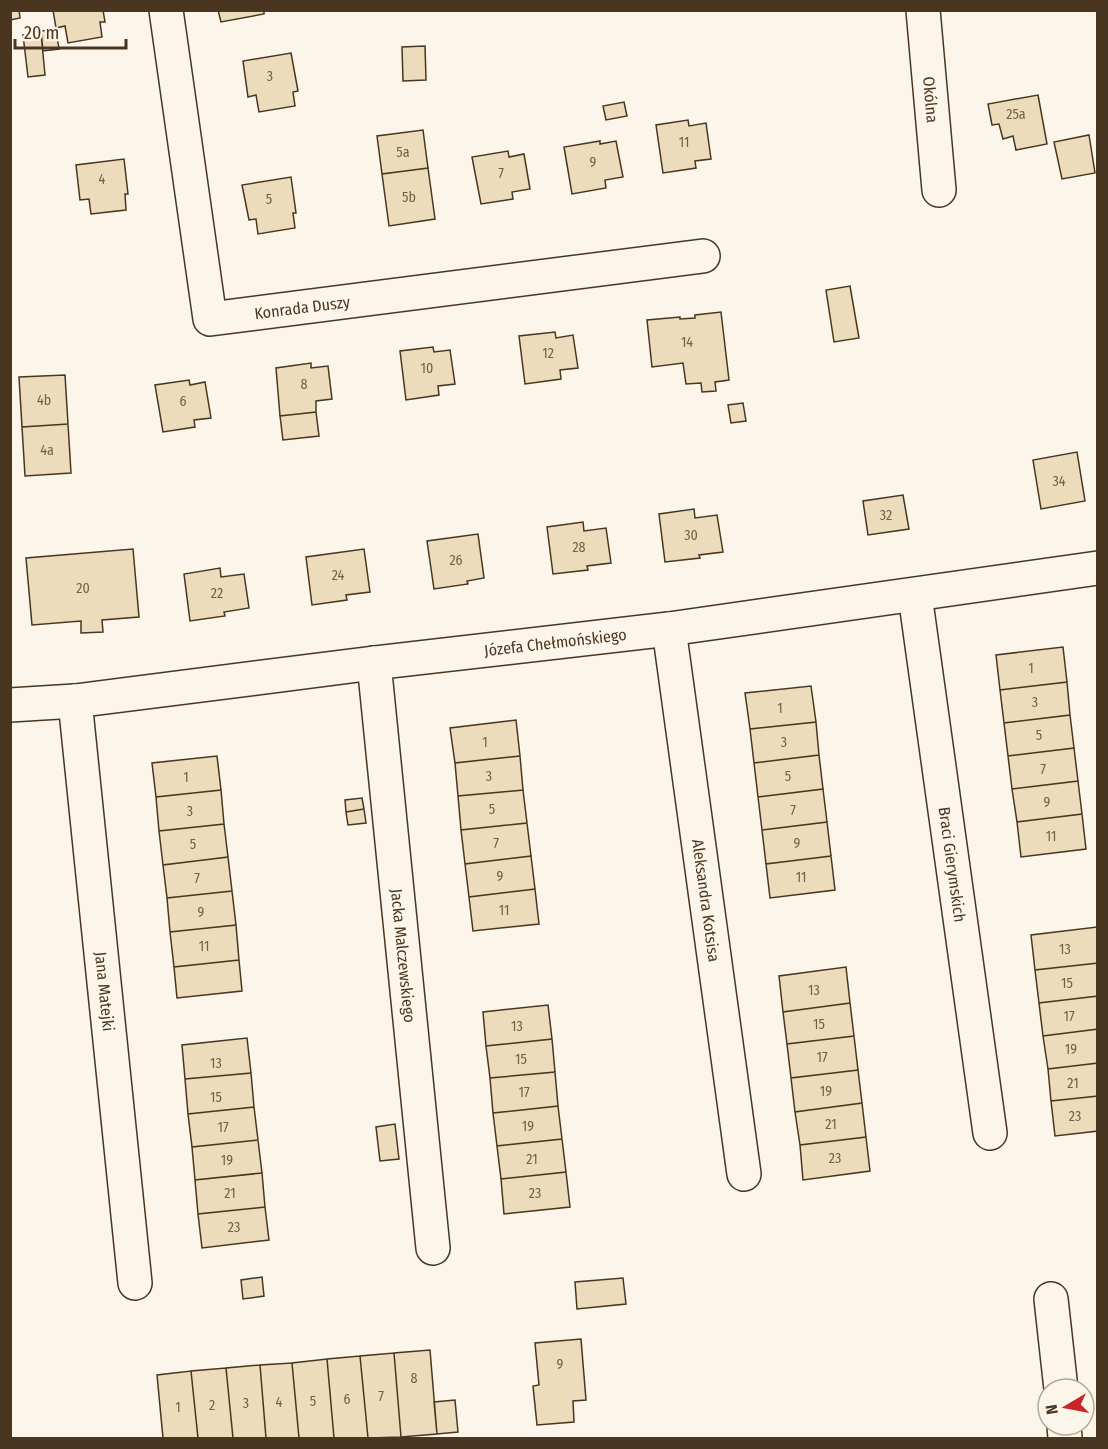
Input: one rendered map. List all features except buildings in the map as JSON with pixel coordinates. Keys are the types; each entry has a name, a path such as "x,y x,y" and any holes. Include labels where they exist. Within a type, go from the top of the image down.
{"street":[{"name":"Konrada Duszy","path":"166,10 210,319 703,256"},
{"name":"Okólna","path":"923,10 939,190"},
{"name":"Józefa Chełmońskiego","path":"10,705 75,701 669,629 1098,568"},
{"name":"Braci Gierymskich","path":"915,595 990,1133"},
{"name":"Aleksandra Kotsisa","path":"669,629 744,1174"},
{"name":"Jacka Malczewskiego","path":"374,663 433,1248"},
{"name":"Jana Matejki","path":"75,701 135,1283"},
{"path":"1052,1299 1059,1377"}]}
